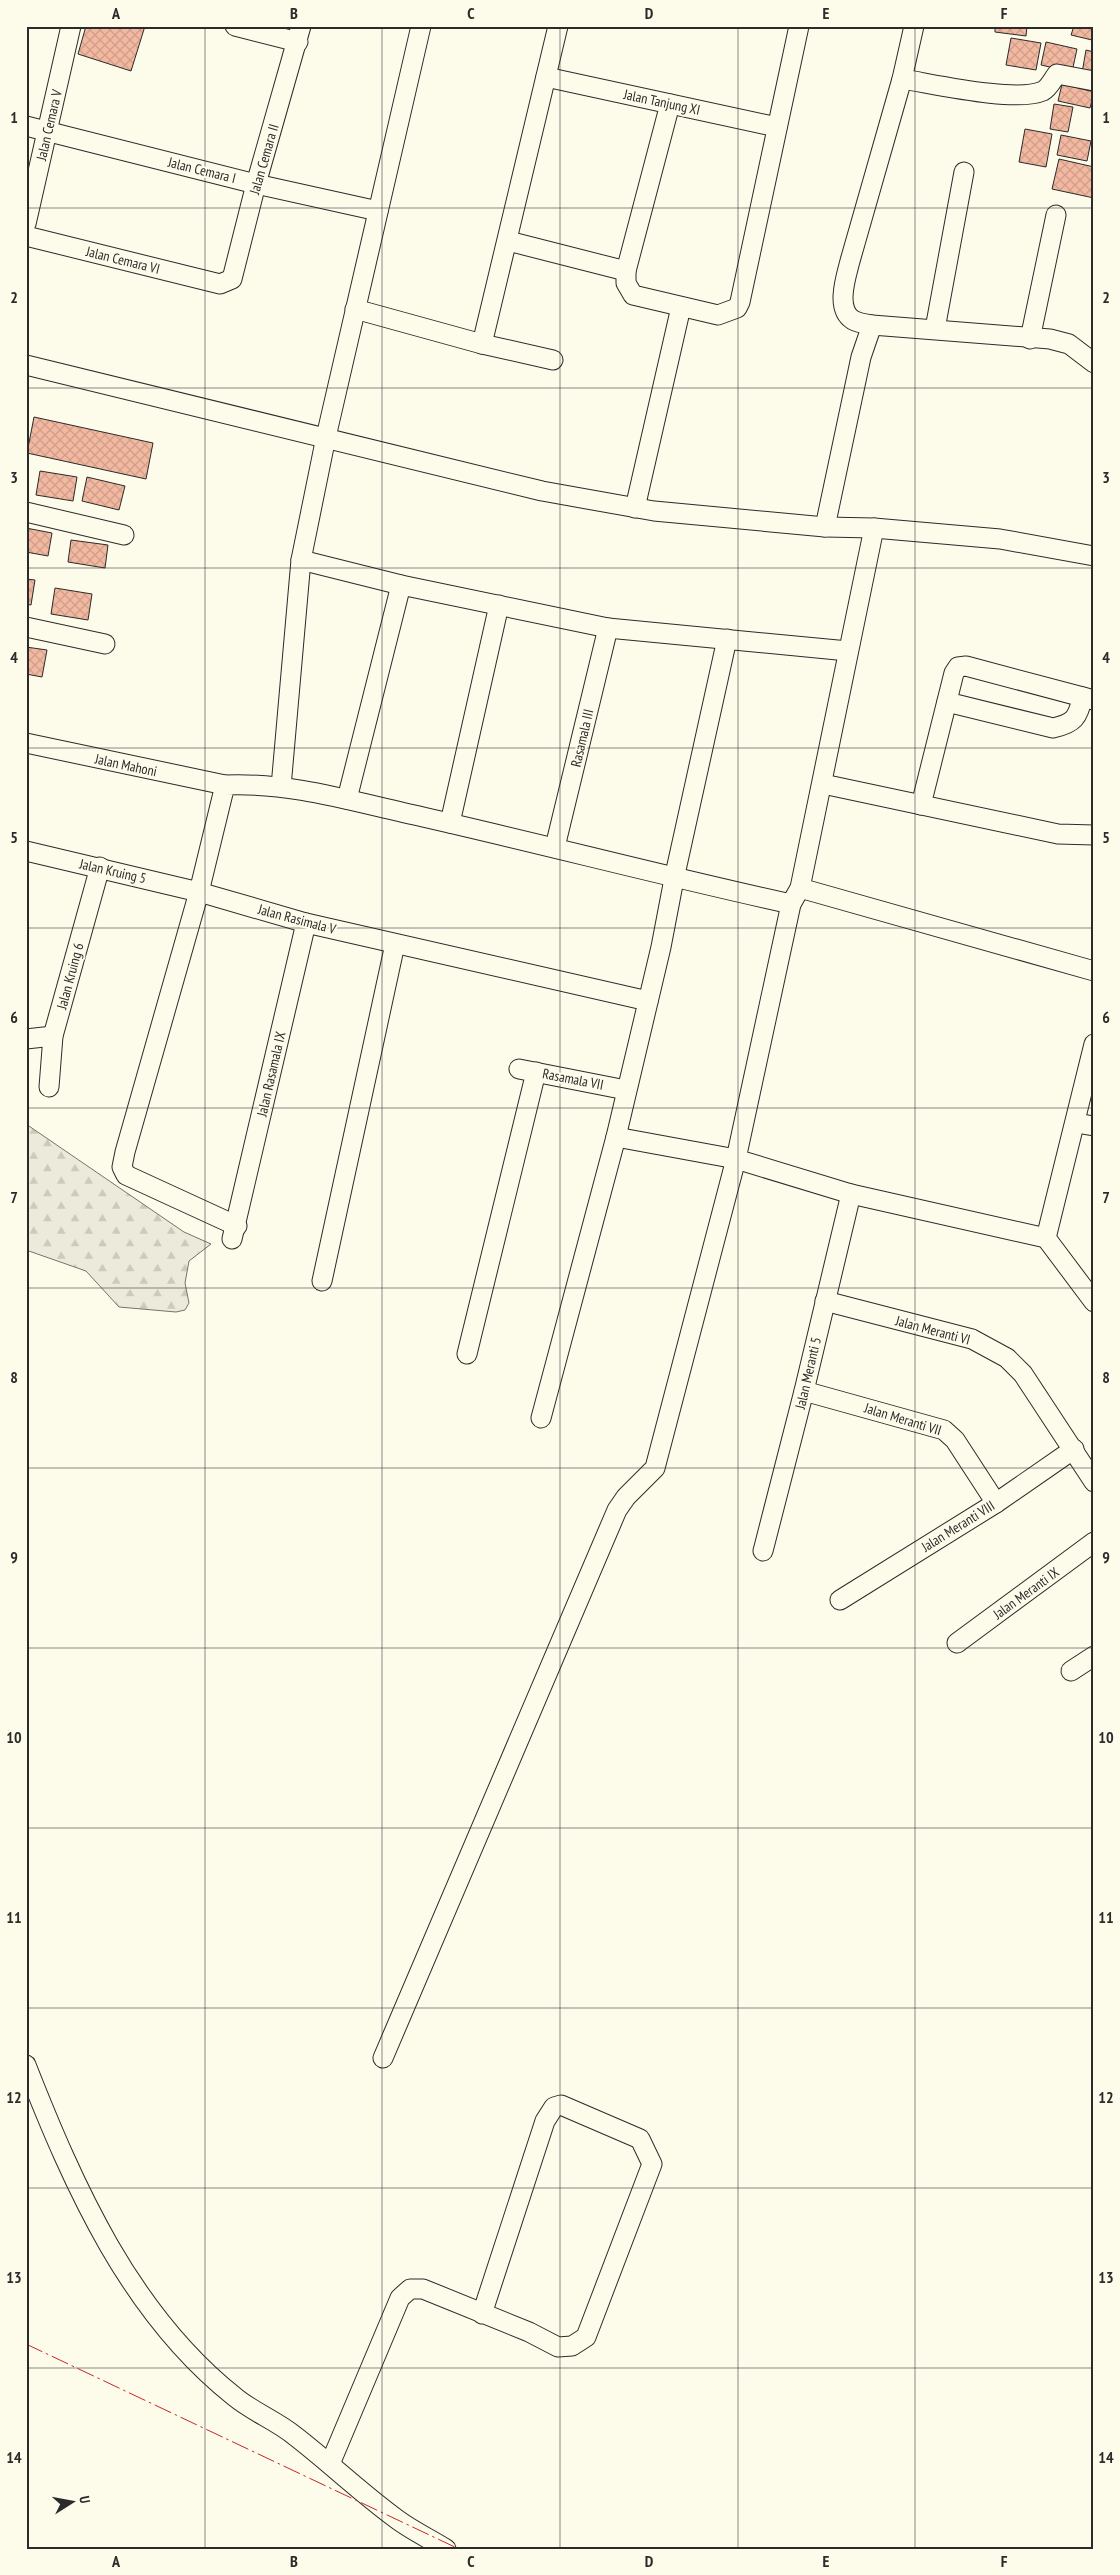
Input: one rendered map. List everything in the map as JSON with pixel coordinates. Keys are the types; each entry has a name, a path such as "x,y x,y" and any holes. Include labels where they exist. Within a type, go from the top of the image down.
{"street":[{"name":"Jalan Cemara V","path":"26,224 71,26"},
{"path":"235,26 300,34"},
{"path":"281,787 301,560 326,437 421,26"},
{"path":"482,344 558,26"},
{"path":"670,104 626,271 626,283 633,295 681,308 718,315 736,308 740,302 799,26"},
{"path":"914,26 902,79 850,261 844,289 844,308 852,320 872,325 905,329 935,329 1030,339 1050,339 1069,344 1094,363"},
{"name":"Jalan Cemara II","path":"220,284 232,279 256,184 300,34"},
{"path":"902,79 974,90 1033,95 1046,90 1058,74 1094,81"},
{"name":"Jalan Tanjung XI","path":"546,77 777,127"},
{"name":"Jalan Cemara I","path":"26,126 256,184 378,211"},
{"path":"935,329 964,172"},
{"path":"1030,339 1056,215"},
{"name":"Jalan Cemara VI","path":"26,236 220,284"},
{"path":"508,241 626,271"},
{"path":"635,508 681,308"},
{"path":"355,309 482,344 553,360"},
{"path":"825,527 861,357 872,325"},
{"path":"26,365 208,411 326,437 542,491 635,508 825,527 874,528 1000,539 1094,556"},
{"path":"26,512 124,535"},
{"path":"383,2058 618,1510 626,1497 655,1468 736,1159 791,904 800,888 823,784 874,528"},
{"path":"301,560 402,586 608,628 848,651"},
{"path":"347,798 402,586"},
{"path":"450,823 499,606"},
{"path":"26,627 105,644"},
{"name":"Rasamala III","path":"555,847 608,628"},
{"path":"541,1418 616,1137 661,947 674,879 727,639"},
{"path":"921,805 954,673 958,667 966,666 1088,699 1077,717 1066,725 1054,728 947,702"},
{"name":"Jalan Mahoni","path":"26,743 204,782 225,785 281,787 347,798 555,847 674,879 791,904"},
{"path":"823,784 1058,834 1094,835"},
{"name":"Jalan Rasamala IX","path":"225,785 199,892 124,1152 122,1167 126,1175 181,1201 234,1232 306,923"},
{"name":"Jalan Kruing 5","path":"26,851 199,892"},
{"name":"Jalan Kruing 6","path":"49,1087 53,1036 100,867"},
{"path":"800,888 1094,970"},
{"name":"Jalan Rasimala V","path":"199,892 306,923 648,1001"},
{"path":"322,1281 396,944"},
{"path":"26,1038 53,1036"},
{"path":"1046,1238 1085,1125 1094,1044"},
{"name":"Rasamala VII","path":"467,1354 528,1071 626,1090"},
{"path":"616,1137 736,1159 851,1194 1046,1238 1094,1302"},
{"name":"Jalan Meranti 5","path":"763,1551 804,1391 851,1194"},
{"name":"Jalan Meranti VI","path":"825,1301 972,1339 1007,1358 1023,1374 1094,1482"},
{"name":"Jalan Meranti VII","path":"804,1391 944,1430 955,1440 996,1503"},
{"name":"Jalan Meranti VIII","path":"840,1600 996,1503 1074,1449"},
{"name":"Jalan Meranti IX","path":"958,1643 1094,1542"},
{"path":"1072,1671 1094,1656"},
{"path":"26,2065 61,2150 110,2247 140,2296 195,2360 235,2398 293,2434 398,2520 446,2549"},
{"path":"330,2464 400,2298 410,2289 423,2289 558,2347 572,2346 586,2337 652,2164 640,2139 562,2105 554,2107 546,2121 482,2314"}],"green space":[{"path":"26,1124 184,1232 211,1244 189,1261 185,1283 189,1303 185,1310 176,1312 119,1307 86,1271 26,1250"}],"building":[{"path":"86,26 145,26 131,71 78,54"},
{"path":"995,26 1027,26 1026,36 995,32"},
{"path":"1074,26 1094,26 1092,40 1071,35"},
{"path":"1011,38 1041,43 1036,70 1006,65"},
{"path":"1046,42 1077,49 1072,72 1041,65"},
{"path":"1086,50 1094,52 1094,76 1082,73"},
{"path":"1062,84 1094,92 1090,108 1058,101"},
{"path":"1054,104 1073,107 1068,132 1050,129"},
{"path":"1025,129 1052,134 1046,167 1019,162"},
{"path":"1061,135 1091,141 1087,161 1057,155"},
{"path":"1059,159 1094,167 1094,198 1052,189"},
{"path":"34,417 153,443 146,479 27,453"},
{"path":"40,471 77,477 73,501 36,495"},
{"path":"87,477 125,486 119,510 82,501"},
{"path":"26,528 52,533 48,556 26,552"},
{"path":"71,540 108,545 105,568 68,562"},
{"path":"26,579 35,580 31,605 26,604"},
{"path":"55,588 92,594 88,620 51,614"},
{"path":"26,647 47,650 42,677 26,674"}],"power":[{"path":"26,2344 459,2549"}]}
